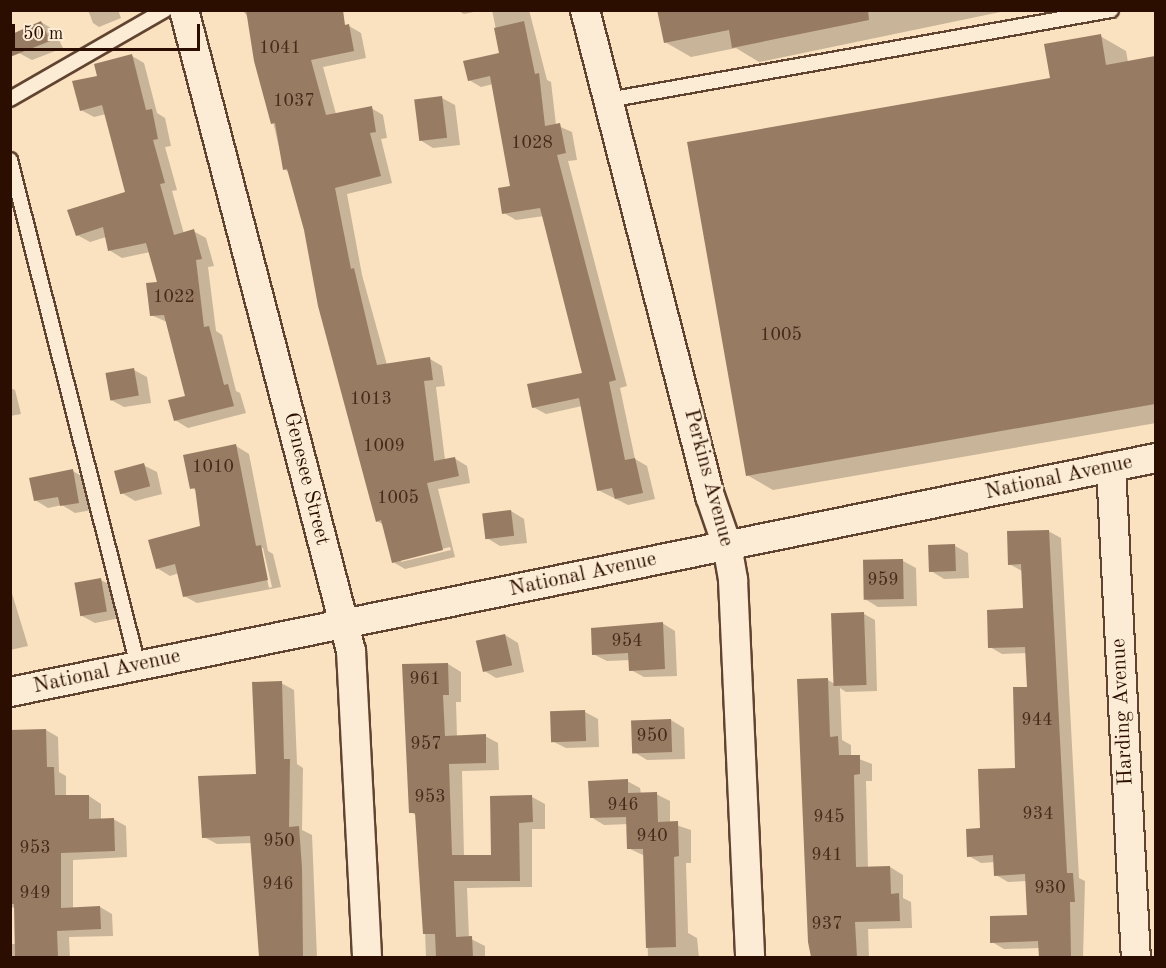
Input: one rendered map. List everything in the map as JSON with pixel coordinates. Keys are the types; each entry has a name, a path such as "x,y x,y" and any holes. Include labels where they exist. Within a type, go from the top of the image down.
{"street":[{"name":"Genesee Street","path":"184,10 351,651 367,957"},
{"name":"Perkins Avenue","path":"585,10 710,496 727,545 733,580 750,957"},
{"name":"National Avenue","path":"10,692 1155,458"},
{"name":"Harding Avenue","path":"1111,467 1136,957"}],"lane":[{"path":"10,99 165,10"},
{"path":"609,100 1111,10"},
{"path":"10,160 138,666"}],"building":[{"path":"246,10 343,10 345,25 349,24 354,51 311,60 326,115 372,106 376,132 370,133 381,176 335,188 351,269 354,268 377,365 430,357 433,380 424,381 434,461 455,457 459,476 427,483 443,550 392,563 381,520 376,522 318,306 304,230 287,169 283,170 275,123 271,124 254,61"},
{"path":"657,10 868,10 869,20 732,48 729,30 664,43"},
{"path":"41,21 50,41 10,57 10,35"},
{"path":"524,21 535,74 539,73 545,126 560,123 566,153 557,155 616,380 609,382 625,460 635,458 643,493 615,499 612,488 597,491 579,398 532,408 527,384 582,373 540,208 502,214 498,188 510,186 490,76 468,81 463,61 499,53 494,28"},
{"path":"1101,34 1106,65 1155,56 1155,404 746,476 687,142 1050,78 1044,44"},
{"path":"132,54 146,110 152,109 158,139 153,140 165,183 160,184 174,235 194,229 202,259 196,260 204,327 209,326 224,385 228,384 234,406 174,421 168,400 185,396 164,315 150,316 146,283 157,282 146,243 108,251 103,227 76,236 67,210 125,192 102,105 80,111 72,81 97,76 94,64"},
{"path":"442,96 447,138 419,141 414,99"},
{"path":"134,368 139,396 110,401 105,373"},
{"path":"236,444 256,546 261,545 268,580 183,597 175,564 156,569 148,540 200,526 195,488 190,489 183,455"},
{"path":"144,463 150,486 120,494 114,471"},
{"path":"73,469 79,503 60,506 58,497 34,501 29,478"},
{"path":"511,510 514,536 485,539 482,514"},
{"path":"1049,530 1067,873 1073,873 1075,902 1070,902 1071,957 1039,957 1038,941 990,943 990,916 1027,915 1025,874 994,876 993,855 967,857 966,829 980,828 978,769 1015,768 1013,687 1027,687 1025,647 988,648 987,610 1023,608 1021,564 1008,565 1007,531"},
{"path":"955,544 956,571 929,572 928,545"},
{"path":"903,559 904,599 864,600 863,560"},
{"path":"101,578 107,611 80,616 74,583"},
{"path":"864,612 867,685 834,686 831,613"},
{"path":"663,622 665,669 629,671 628,653 592,655 591,628"},
{"path":"505,634 512,665 483,672 476,641"},
{"path":"448,663 449,695 443,695 445,736 486,734 486,763 449,764 452,855 491,855 490,796 532,795 533,822 519,823 520,881 454,881 456,937 472,936 473,957 436,957 435,934 423,934 415,813 409,813 402,664"},
{"path":"828,678 830,737 838,736 839,755 860,755 860,774 854,775 856,867 890,866 891,894 899,893 900,921 855,922 857,957 811,957 808,942 797,679"},
{"path":"282,681 284,759 290,759 289,827 299,826 303,957 259,957 250,836 202,838 198,776 256,774 252,682"},
{"path":"585,710 586,741 551,742 550,711"},
{"path":"671,719 672,752 632,753 631,720"},
{"path":"46,729 47,767 54,767 55,795 89,795 89,819 114,818 115,851 61,853 61,908 100,906 101,929 57,931 58,957 15,957 14,904 10,904 10,730"},
{"path":"628,779 628,793 657,792 658,822 678,821 679,856 674,857 676,947 646,948 643,849 627,849 626,817 590,818 588,781"}]}
